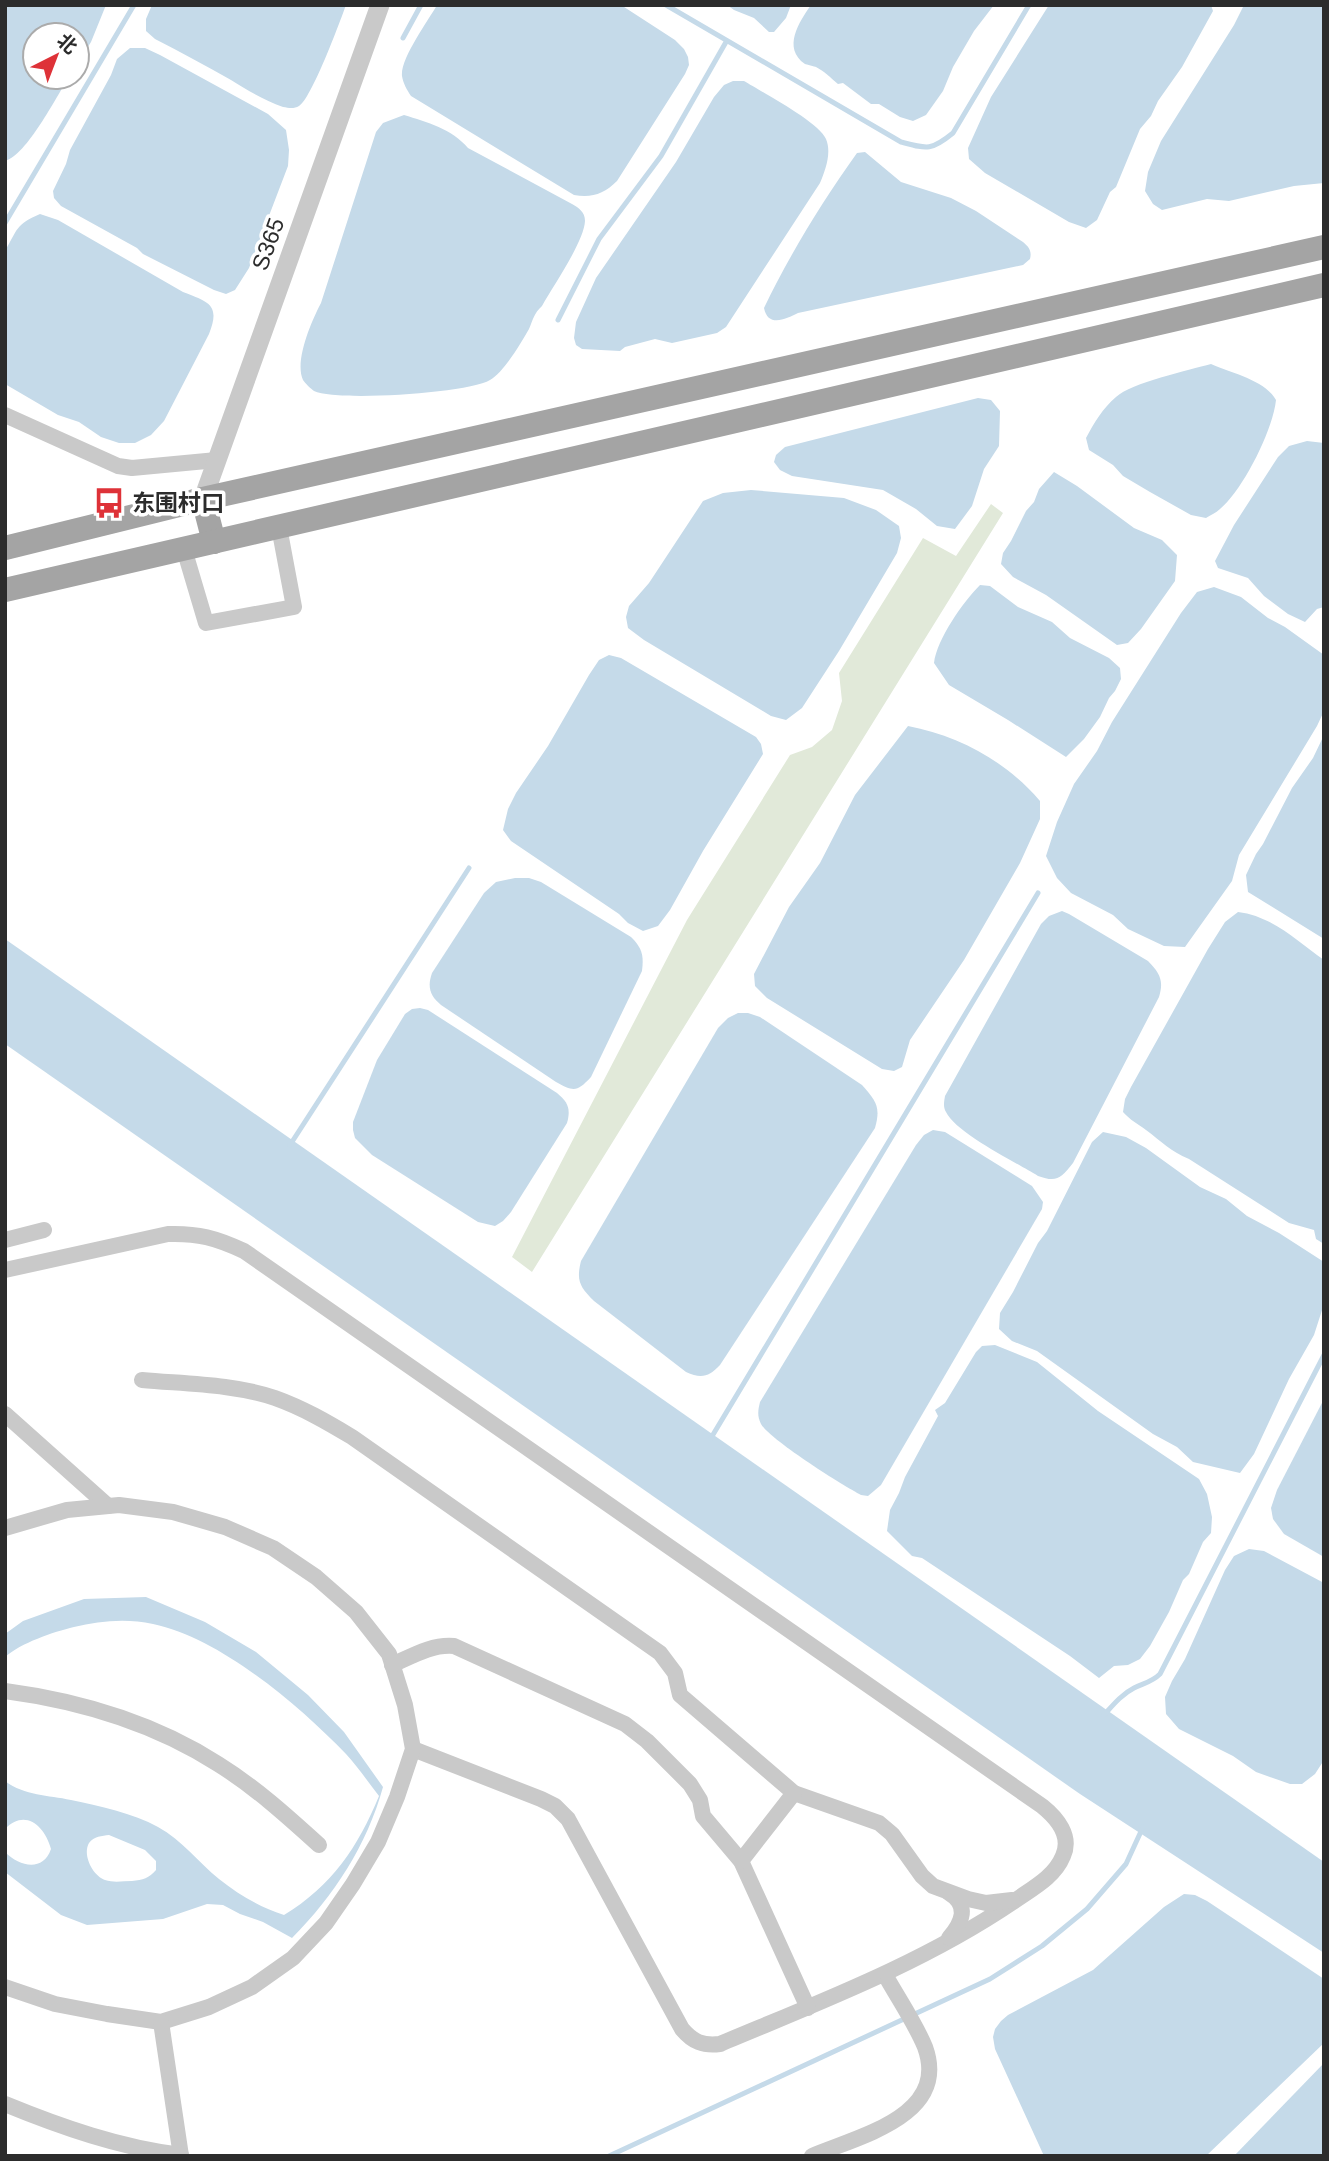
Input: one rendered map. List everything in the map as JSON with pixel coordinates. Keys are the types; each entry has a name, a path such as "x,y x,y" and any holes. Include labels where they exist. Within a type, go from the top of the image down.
{"main road":[{"path":"5,548 203,499 1324,247"},
{"path":"5,590 1324,285"},
{"path":"203,499 214,542"}],"street":[{"name":"S365","path":"203,499 380,5"},
{"path":"5,415 118,467 217,460"},
{"path":"184,549 206,623 294,607 279,527"},
{"path":"5,1240 44,1230"},
{"path":"5,1270 168,1234 194,1233 220,1240 244,1251 1052,1814 1065,1834 1066,1846 1063,1856 1045,1881 941,1945 808,2008 720,2044 699,2043 682,2029 568,1819 555,1806 541,1799 412,1749"},
{"path":"142,1380 227,1387 273,1398 315,1415 352,1437 660,1653 675,1672 680,1695 793,1793 879,1823 898,1840 922,1876 933,1886 986,1903 1011,1900 1024,1895"},
{"path":"5,1414 108,1506"},
{"path":"5,1528 67,1510 120,1505 173,1512 225,1527 273,1548 316,1577 356,1612 389,1654 405,1705 412,1749 397,1797 378,1842 353,1884 326,1923 293,1958 252,1987 209,2007 161,2022 55,2004 5,1987"},
{"path":"392,1665 431,1648 454,1646 625,1724 647,1741 690,1784 700,1800 703,1816 741,1860 808,2008"},
{"path":"7,1691 39,1695 100,1710 160,1733 217,1763 270,1801 319,1845"},
{"path":"741,1860 793,1793"},
{"path":"941,1945 957,1928 963,1910 955,1897 947,1891"},
{"path":"812,2156 891,2123 914,2107 926,2089 930,2069 924,2046 888,1980"},
{"path":"5,2104 56,2125 157,2152 181,2155 161,2022"}],"green space":[{"path":"991,504 1003,513 532,1272 512,1257 687,920 790,755 812,747 832,730 842,701 839,673 923,538 956,556"}],"water":[{"path":"5,5 106,5 91,42 91,21 21,21 21,91 61,91 31,137 14,156 5,161"},
{"path":"152,5 346,5 311,90 299,106 291,108 263,98 155,39 146,31 146,19"},
{"path":"437,5 621,5 675,40 684,49 689,65 617,181 597,194 574,195 411,96 402,76 405,60"},
{"path":"727,5 791,5 786,18 774,32 769,32 754,18"},
{"path":"811,5 994,5 974,31 953,67 943,91 926,115 913,121 900,117 879,104 871,104 843,83 838,84 822,70 805,64 798,58 795,35"},
{"path":"1049,5 1211,5 1213,11 1182,67 1140,129 1116,187 1110,192 1097,220 1086,228 1069,222 985,173 969,159 968,148 991,97"},
{"path":"1244,5 1324,5 1324,183 1294,186 1229,201 1207,199 1162,210 1153,204 1145,191 1148,172 1161,141"},
{"path":"130,48 145,48 160,55 268,114 286,130 288,166 249,268 235,290 226,294 143,254 137,248 61,206 54,198 53,191 70,150 117,59"},
{"path":"733,81 744,81 802,116 821,132 828,144 828,156 820,183 726,327 717,333 672,343 655,339 625,347 620,351 582,349 576,345 574,338 576,322 596,278 676,162 714,97 724,85"},
{"path":"404,115 447,131 468,148 575,206 584,215 583,230 567,264 535,314 522,342 490,380 457,389 374,396 348,396 314,391 303,380 301,372 305,341 321,303 376,132 383,123"},
{"path":"865,152 901,182 951,198 976,211 1025,244 1030,251 1030,259 1023,265 798,313 783,319 769,318 764,308 796,248 857,153"},
{"path":"40,214 58,220 205,302 213,310 209,334 164,421 151,435 135,443 119,443 101,437 79,422 58,415 5,384 5,251 21,225"},
{"path":"1211,364 1256,382 1276,400 1274,413 1256,459 1229,500 1206,518 1191,515 1123,476 1113,465 1089,450 1086,438 1111,401 1123,392"},
{"path":"978,398 991,400 1000,411 999,446 984,469 972,506 955,529 937,526 916,509 883,490 792,476 780,470 774,462 776,455 785,447"},
{"path":"1307,441 1324,443 1324,607 1317,609 1305,622 1288,614 1264,596 1248,578 1218,568 1215,561 1234,525 1278,457 1289,446"},
{"path":"1054,472 1134,528 1162,540 1177,555 1175,581 1128,643 1117,645 1046,595 1013,577 1001,564 1003,553 1026,511 1034,502 1039,489"},
{"path":"751,490 844,498 876,510 899,526 901,538 897,553 839,651 802,708 786,720 771,716 644,640 628,628 626,617 629,606 649,583 703,501 723,493"},
{"path":"980,585 990,586 1018,607 1052,622 1070,638 1109,658 1120,668 1121,679 1100,717 1066,757 949,685 934,663 940,643 952,621"},
{"path":"1214,587 1241,597 1324,655 1324,711 1239,855 1232,881 1185,947 1164,946 1128,929 1113,915 1071,893 1057,878 1046,856 1074,784 1097,751 1112,722 1181,613 1197,592"},
{"path":"609,655 621,658 756,737 763,754 670,910 658,926 643,931 511,841 503,830 508,809 516,793 548,746 599,660"},
{"path":"908,726 945,736 997,762 1040,801 1040,819 1020,863 964,960 910,1040 902,1067 894,1071 882,1069 767,998 755,986 754,974 789,907 820,863 855,795"},
{"path":"1324,735 1324,939 1248,892 1246,875 1292,788 1313,758"},
{"path":"529,878 541,882 631,937 641,952 642,971 591,1077 579,1088 567,1088 556,1082 441,1005 430,991 432,973 484,893 496,882"},
{"path":"1062,911 1148,961 1158,973 1161,986 1159,997 1073,1163 1062,1176 1050,1179 1038,1176 974,1138 952,1120 945,1110 944,1102 1041,924 1049,916"},
{"path":"1238,912 1273,924 1324,960 1324,1244 1316,1239 1314,1230 1289,1223 1171,1149 1123,1112 1131,1087 1208,949 1225,922"},
{"path":"5,939 1324,1862 1324,1953 1080,1794 5,1044"},
{"path":"420,1008 428,1010 557,1093 568,1106 567,1123 511,1212 495,1226 478,1222 372,1155 355,1138 353,1122 377,1060 405,1014"},
{"path":"738,1013 760,1017 862,1085 874,1100 877,1115 875,1128 720,1365 708,1374 696,1376 686,1372 594,1301 580,1283 579,1274 581,1261 718,1028"},
{"path":"933,1130 945,1132 1032,1186 1043,1202 1042,1209 881,1485 868,1496 861,1495 791,1451 767,1431 758,1416 760,1402 916,1145 924,1135"},
{"path":"1103,1132 1126,1137 1146,1148 1200,1187 1226,1199 1247,1216 1324,1262 1324,1304 1314,1335 1289,1379 1254,1454 1240,1473 1193,1462 1177,1447 1153,1434 1037,1351 1012,1341 999,1329 1000,1313 1047,1231 1092,1142"},
{"path":"995,1345 1037,1362 1098,1411 1199,1479 1207,1494 1212,1517 1211,1533 1203,1542 1150,1646 1140,1659 1128,1665 1114,1666 1099,1678 922,1558 912,1556 887,1531 890,1510 938,1416 935,1410 945,1403 976,1352 982,1346"},
{"path":"1324,1399 1324,1557 1284,1534 1273,1519 1271,1508 1277,1490"},
{"path":"1249,1549 1264,1551 1324,1583 1324,1760 1315,1774 1302,1784 1290,1784 1256,1772 1233,1756 1179,1729 1166,1714 1165,1697 1225,1570 1234,1556"},
{"path":"146,1597 205,1622 256,1652 308,1695 344,1732 383,1787 368,1829 347,1868 322,1905 292,1938 223,1905 207,1904 163,1919 87,1925 61,1915 5,1872 5,1852 17,1861 31,1865 43,1861 51,1849 44,1833 33,1822 20,1820 5,1829 5,1781 29,1792 104,1807 148,1822 175,1838 234,1890 284,1915 316,1891 342,1864 362,1832 379,1796 346,1754 282,1695 231,1658 179,1632 133,1621 93,1623 38,1639 5,1657 5,1634 23,1621 84,1599","holes":["109,1835 145,1850 156,1861 156,1870 146,1878 132,1881 101,1878 90,1864 87,1853 91,1841"]},
{"path":"1184,1894 1195,1895 1207,1901 1324,1979 1324,2043 1206,2156 1044,2156 995,2049 995,2029 1008,2015 1093,1970 1164,1907"},
{"path":"1324,2063 1324,2156 1234,2156"}],"waterway":[{"path":"5,223 134,5"},
{"path":"403,38 421,5"},
{"path":"666,5 901,142 923,147 934,146 953,133 1029,5"},
{"path":"558,320 599,239 661,156 726,42"},
{"path":"290,1145 469,868"},
{"path":"711,1438 1038,893"},
{"path":"1104,1715 1126,1693 1160,1674 1324,1355"},
{"path":"609,2156 990,1979 1042,1946 1087,1909 1126,1864 1143,1827"}],"place":[{"name":"东围村口","path":"109,503"}]}
